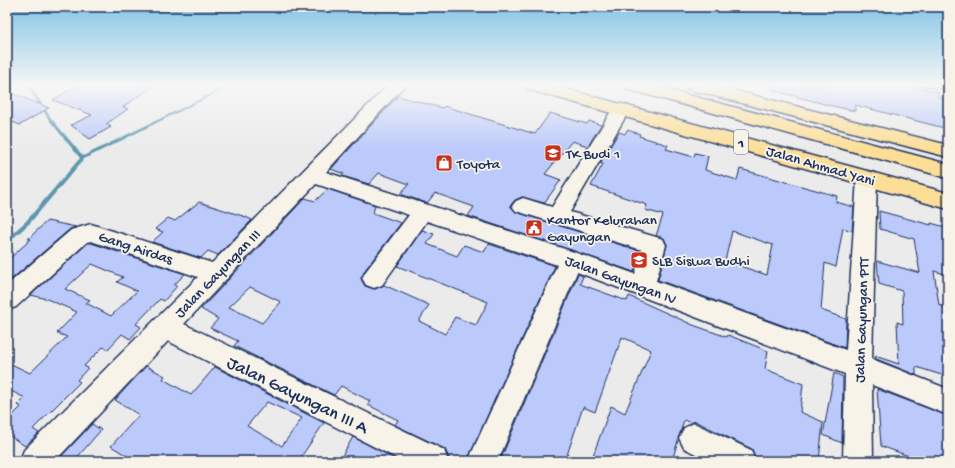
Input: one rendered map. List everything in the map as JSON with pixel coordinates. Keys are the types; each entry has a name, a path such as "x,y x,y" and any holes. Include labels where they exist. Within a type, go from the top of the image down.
{"highway":[{"name":"Jalan Ahmad Yani","path":"613,107 948,201"},
{"path":"713,107 776,152"},
{"name":"1","path":"739,107 948,171"},
{"name":"1","path":"755,107 948,151"}],"street":[{"name":"Jalan Gayungan III","path":"35,461 376,107"},
{"path":"557,216 621,109"},
{"name":"Jalan Gayungan IV","path":"312,175 571,260 948,402"},
{"name":"Jalan Gayungan PTT","path":"858,461 858,367 868,178"},
{"path":"522,206 655,245 643,287"},
{"path":"374,278 423,211"},
{"name":"Gang Airdas","path":"7,300 78,236 91,232 216,274"},
{"path":"483,461 571,260"},
{"name":"Jalan Gayungan III A","path":"164,327 433,461"},
{"path":"694,438 740,461"}],"building":[{"path":"7,107 49,108 20,125 7,120"},
{"path":"71,107 123,107 128,109 106,124 111,127 90,139 71,125 92,115"},
{"path":"388,107 447,107 535,134 550,113 587,124 589,121 601,125 588,146 572,141 545,174 561,180 544,203 522,197 515,200 510,206 516,212 640,251 634,272 468,216 474,207 435,193 427,203 400,194 409,184 379,173 369,184 342,176 344,174 331,169"},
{"path":"836,107 855,107 855,111"},
{"path":"862,107 948,107 948,129"},
{"path":"627,130 640,134 639,136 668,145 666,149 694,157 695,153 708,156 705,170 737,180 740,169 837,196 836,202 854,207 852,231 843,228 836,267 825,263 821,310 846,319 845,348 658,280 667,245 664,238 656,236 663,215 645,210 647,205 591,186 603,164 600,163 619,132 625,134","holes":["732,231 773,245 767,275 725,261"]},
{"path":"328,189 375,205 373,213 401,223 365,270 361,279 365,286 375,289 384,285 429,305 419,321 445,334 455,317 476,325 488,302 397,266 422,230 434,234 427,244 457,256 464,245 484,252 489,244 555,266 467,461 454,461 449,458 445,449 395,425 398,420 368,405 370,401 341,386 334,395 234,346 238,341 210,328 218,319 201,309 305,198 315,201","holes":["250,287 281,302 262,323 229,307"]},
{"path":"199,202 252,220 218,255 208,251 201,258 152,242 163,232 155,229 168,218 175,221"},
{"path":"879,211 948,228 948,275 934,271 939,305 948,308 948,377 916,367 916,375 876,359 875,356 899,364 897,322 903,324 902,291 879,284 877,261 920,273 914,239 880,229"},
{"path":"47,221 76,227 70,229 7,283 7,261 31,239 28,239"},
{"path":"88,243 185,274 174,285 177,286 164,301 160,299 136,324 141,327 130,339 122,334 108,349 103,347 84,366 88,368 77,380 80,382 33,429 39,433 25,446 7,434 7,421 21,407 18,405 25,398 7,389 7,362 30,373 67,337 57,333 77,312 47,299 31,295","holes":["92,264 123,277 117,282 137,291 111,316 86,303 90,300 65,289"]},
{"path":"578,274 583,276 580,284 627,301 629,296 693,325 727,337 728,335 768,351 765,369 803,384 800,412 823,422 819,461 757,461 752,449 695,421 690,423 684,420 672,461 591,461 611,406 625,413 651,350 622,337 595,412 583,407 565,461 500,461"},
{"path":"146,366 165,376 163,379 191,395 215,367 324,423 301,457 308,461 135,461 111,446 139,415 115,400","holes":["267,402 302,418 282,446 247,426"]},
{"path":"834,373 843,377 842,443 823,435"},
{"path":"877,389 948,416 948,461 922,461 881,446"},
{"path":"92,424 101,430 74,461 57,461"},
{"path":"353,437 399,461 339,461"}],"waterway":[{"path":"42,107 50,119 82,158"},
{"path":"82,158 186,107"},
{"path":"7,241 28,222 82,158"}],"place":[{"name":"TK Budi 1","path":"553,153"},
{"name":"Toyota","path":"444,163"},
{"name":"Kantor Kelurahan Gayungan","path":"534,228"},
{"name":"SLB Siswa Budhi","path":"639,260"}]}
